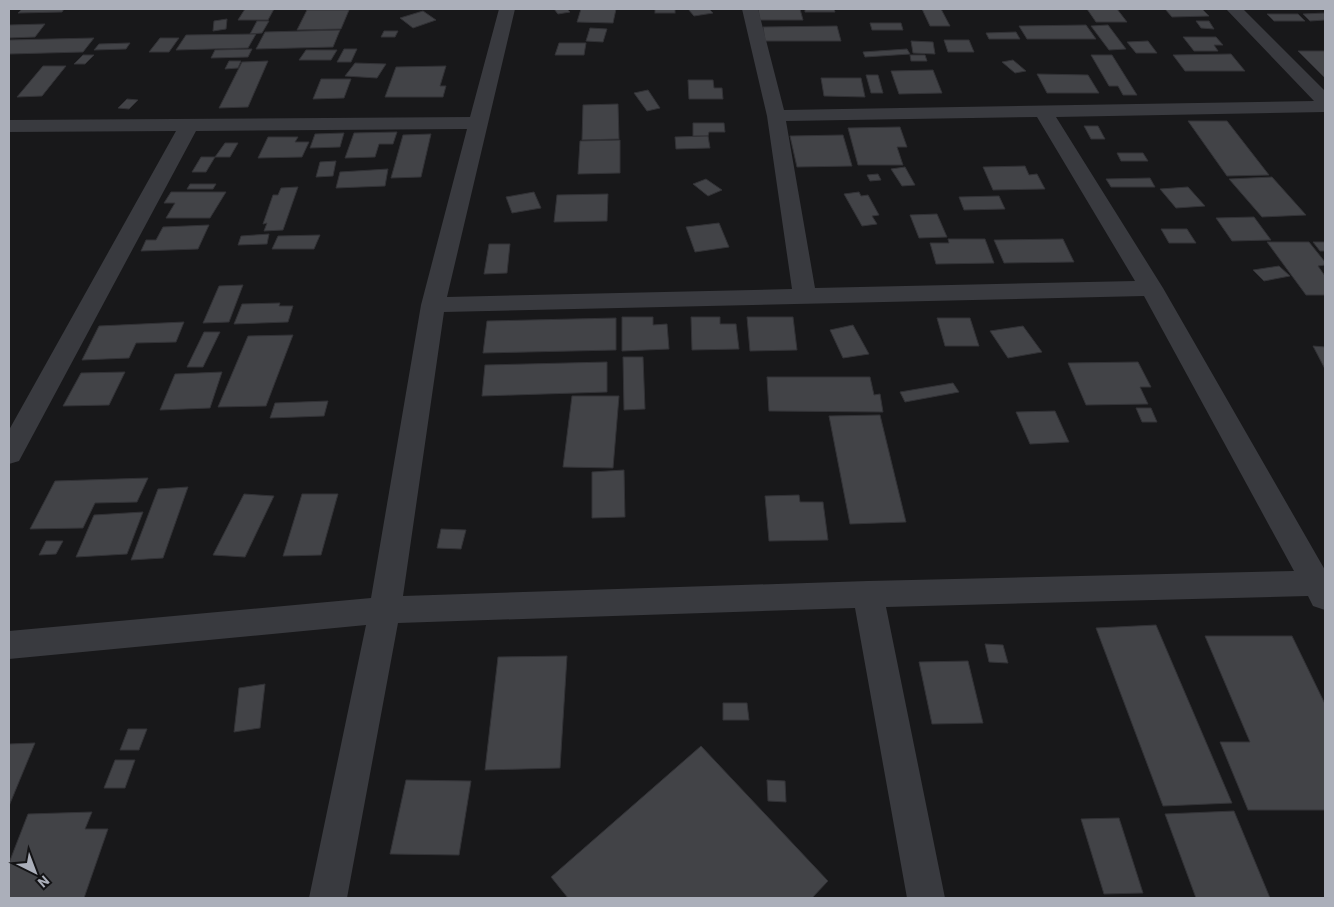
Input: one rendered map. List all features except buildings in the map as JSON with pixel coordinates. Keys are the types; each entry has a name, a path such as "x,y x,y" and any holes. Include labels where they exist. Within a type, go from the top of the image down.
{"street":[{"path":"328,898 385,610 433,305 508,9"},
{"path":"750,9 776,116 805,296"},
{"path":"1234,9 1325,101"},
{"path":"776,116 1325,106"},
{"path":"9,645 385,610 868,594 1322,588 1151,288 1043,111"},
{"path":"9,126 478,123"},
{"path":"9,454 189,125"},
{"path":"433,305 1151,288"},
{"path":"868,594 926,898"}]}
